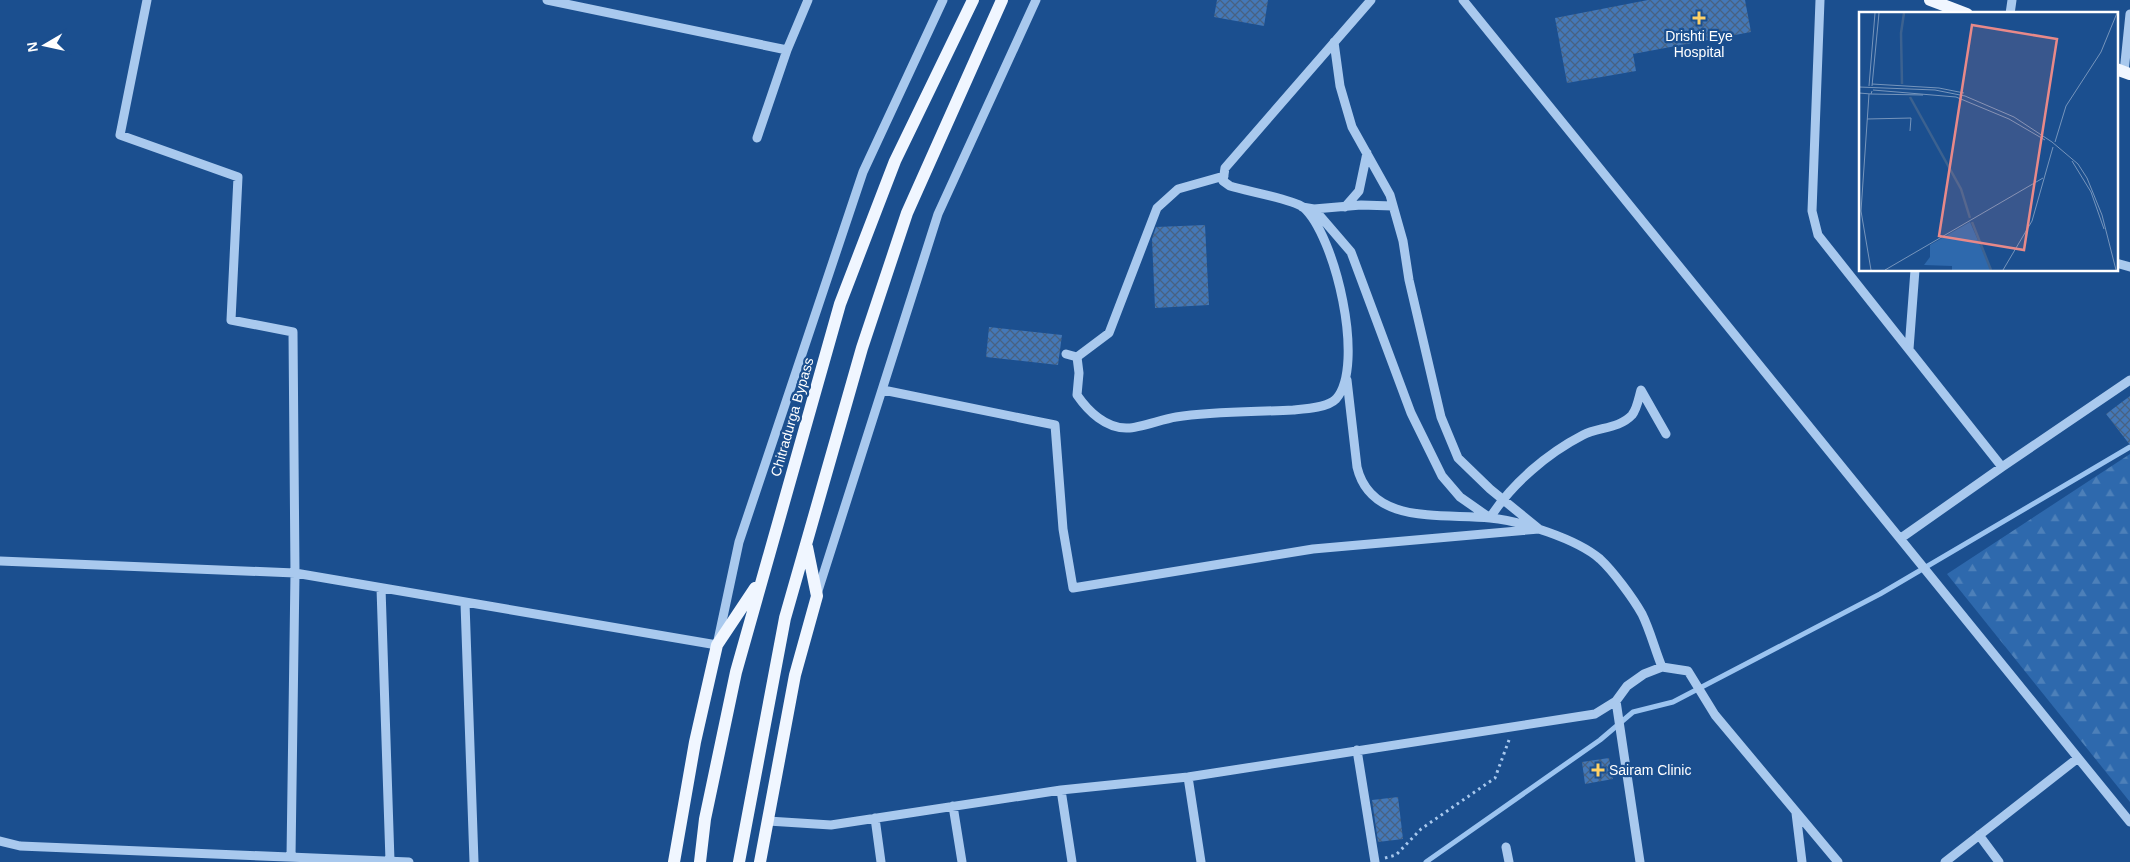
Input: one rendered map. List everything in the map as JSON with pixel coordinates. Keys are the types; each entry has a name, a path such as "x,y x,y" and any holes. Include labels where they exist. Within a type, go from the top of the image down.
{"main road":[{"name":"Chitradurga Bypass","path":"700,862 706,819 736,672 840,304 896,161 973,0"},
{"path":"739,862 785,618 862,348 906,213 1002,0"},
{"path":"1934,5 1960,12"},
{"path":"760,862 795,674 816,596 807,544"},
{"path":"674,862 695,742 717,646 762,578"}],"street":[{"path":"148,0 120,135 238,177 230,320 292,332 295,574 291,857"},
{"path":"547,0 787,50"},
{"path":"757,138 787,50 808,0"},
{"path":"0,561 295,574 717,646 739,542 862,172 943,0"},
{"path":"816,596 938,214 1036,0"},
{"path":"1371,0 1225,168 1223,181 1230,186 1314,209 1361,205 1393,206"},
{"path":"1463,0 2130,822"},
{"path":"1820,0 1812,211 1818,234 2002,467"},
{"path":"2123,72 2130,14"},
{"path":"1334,42 1340,86 1352,127 1390,195 1441,417 1458,458 1502,499 1539,529"},
{"path":"1345,207 1359,191 1367,153"},
{"path":"1077,357 1109,333 1157,208 1178,189 1224,176"},
{"path":"1077,357 1079,373 1076,395 1100,420 1129,428 1178,416 1311,409 1335,400 1346,376 1350,356 1338,276 1328,246 1316,225 1302,207"},
{"path":"1314,209 1352,252 1411,413 1442,476 1460,497 1490,518"},
{"path":"1909,349 1916,271"},
{"path":"1066,354 1077,357"},
{"path":"1346,376 1357,467 1360,479 1368,492 1390,508 1435,516 1490,518 1539,529 1567,541 1599,559 1642,614 1662,667"},
{"path":"1900,538 2130,380"},
{"path":"883,390 1055,425 1062,529 1073,588 1313,549 1539,529"},
{"path":"1490,518 1502,499 1553,453 1585,434 1614,426 1632,414 1642,390 1666,434"},
{"path":"381,588 390,861"},
{"path":"465,603 474,862"},
{"path":"768,821 831,825 1061,790 1188,777 1595,714 1616,701 1627,686 1644,674 1662,667 1688,671 1715,715 1838,862"},
{"path":"1616,701 1640,862"},
{"path":"1357,750 1375,861"},
{"path":"1945,862 2078,758"},
{"path":"1188,777 1201,862"},
{"path":"1061,790 1072,862"},
{"path":"953,806 962,862"},
{"path":"1795,811 1802,862"},
{"path":"875,818 881,862"},
{"path":"1979,835 1999,862"},
{"path":"0,841 20,846 409,862"},
{"path":"1506,847 1509,862"}],"path":[{"path":"1375,861 1396,855 1421,829 1496,778 1504,749 1517,725"}],"green space":[{"path":"2130,454 2130,802 1947,574"}],"building":[{"path":"1217,0 1268,0 1264,26 1214,17"},
{"path":"1648,0 1745,0 1751,32 1633,54 1636,71 1567,83 1555,18"},
{"path":"1205,225 1209,305 1155,308 1152,239 1156,227"},
{"path":"989,327 1062,335 1058,365 986,357"},
{"path":"2130,396 2130,445 2106,414"},
{"path":"1609,758 1613,779 1585,784 1582,762"},
{"path":"1398,797 1403,839 1378,842 1372,800"}],"waterway":[{"path":"1426,862 1600,740 1633,712 1673,702 1880,594 2130,447"}],"place":[{"name":"Drishti Eye Hospital","path":"1699,18"},
{"name":"Sairam Clinic","path":"1598,770"}]}
